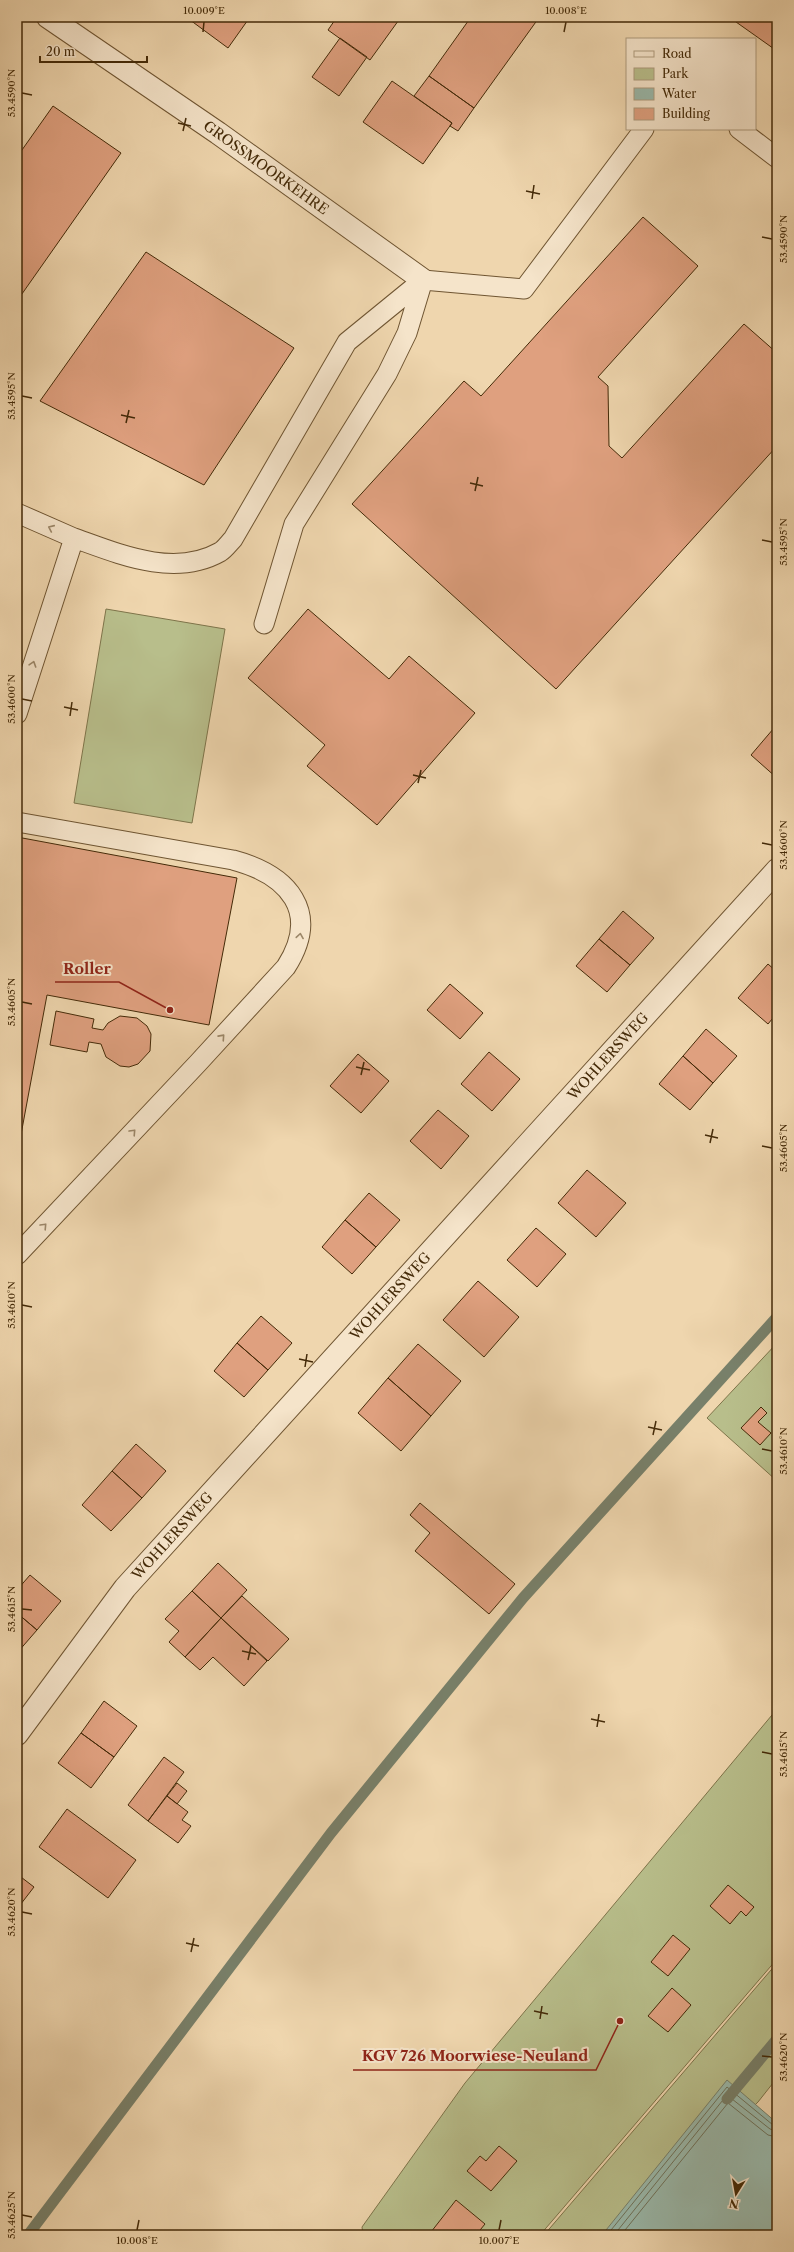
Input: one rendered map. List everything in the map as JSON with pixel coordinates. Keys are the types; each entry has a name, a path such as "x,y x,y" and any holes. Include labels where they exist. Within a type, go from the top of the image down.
{"street":[{"name":"GROSSMOORKEHRE","path":"48,17 276,174 423,280"},
{"name":"WOHLERSWEG","path":"17,1734 125,1588 777,870"}],"lane":[{"path":"17,513 74,538 129,558 166,564 196,560 220,552 233,539 347,342 423,280 524,289 643,130"},
{"path":"740,130 777,158"},
{"path":"264,624 294,524 387,374 407,333 423,280"},
{"path":"17,714 74,538"},
{"path":"17,822 233,860 254,866 270,875 287,890 298,904 302,919 301,938 296,952 286,967 198,1063 17,1255"}],"green space":[{"path":"106,609 225,629 192,823 74,803"},
{"path":"777,1343 777,1481 707,1418"},
{"path":"777,1709 777,1959 540,2235 363,2235 362,2227 465,2083"},
{"path":"777,1963 777,2078 758,2102 620,2235 544,2235"}],"water":[{"path":"727,2080 777,2123 777,2235 602,2235"}],"building":[{"path":"186,17 250,17 228,48"},
{"path":"337,17 401,17 370,60 328,30"},
{"path":"471,17 538,19 474,108 429,76"},
{"path":"729,17 777,17 777,51"},
{"path":"340,38 367,57 339,96 312,77"},
{"path":"429,76 474,108 458,131 450,126 452,123 414,96"},
{"path":"392,81 452,123 423,164 363,122"},
{"path":"53,106 121,153 17,301 17,157"},
{"path":"643,217 698,266 598,377 608,386 609,446 622,458 744,324 777,353 777,446 556,689 352,504 464,381 481,396"},
{"path":"146,252 294,348 204,485 40,401"},
{"path":"308,609 389,679 409,656 475,713 377,825 307,766 325,745 248,678"},
{"path":"774,728 777,730 777,778 751,755"},
{"path":"17,837 237,878 209,1025 47,995 17,1156"},
{"path":"623,911 654,938 630,965 599,939"},
{"path":"599,939 630,965 607,992 576,966"},
{"path":"768,964 777,972 777,1013 768,1024 738,998"},
{"path":"450,984 483,1013 460,1039 427,1010"},
{"path":"56,1011 94,1019 92,1028 103,1030 108,1023 120,1016 137,1018 147,1026 151,1034 150,1051 138,1064 129,1067 120,1066 106,1057 101,1044 89,1042 87,1052 50,1045"},
{"path":"706,1029 737,1056 713,1083 683,1056"},
{"path":"489,1052 520,1079 492,1111 461,1084"},
{"path":"358,1054 389,1081 361,1113 330,1086"},
{"path":"683,1056 713,1083 690,1110 659,1084"},
{"path":"438,1110 469,1136 441,1169 410,1141"},
{"path":"587,1170 626,1203 596,1237 558,1203"},
{"path":"369,1193 400,1220 376,1247 345,1220"},
{"path":"345,1220 376,1247 352,1274 322,1247"},
{"path":"536,1228 566,1254 537,1287 507,1260"},
{"path":"478,1281 519,1317 484,1357 443,1320"},
{"path":"261,1316 292,1343 268,1370 237,1343"},
{"path":"237,1343 268,1370 244,1397 214,1371"},
{"path":"418,1344 461,1381 431,1416 388,1378"},
{"path":"388,1378 431,1416 401,1451 358,1413"},
{"path":"761,1407 767,1413 758,1422 771,1433 760,1445 741,1428"},
{"path":"136,1444 166,1471 142,1498 112,1471"},
{"path":"112,1471 142,1498 111,1531 82,1505"},
{"path":"420,1503 515,1584 489,1614 415,1551 430,1533 410,1515"},
{"path":"218,1563 247,1590 221,1618 192,1591"},
{"path":"30,1575 61,1601 37,1630 17,1613 17,1590"},
{"path":"192,1591 221,1618 185,1657 169,1642 179,1631 165,1619"},
{"path":"242,1596 289,1639 268,1661 221,1618"},
{"path":"17,1613 37,1630 17,1653"},
{"path":"221,1618 267,1661 244,1686 213,1657 200,1670 185,1657"},
{"path":"104,1701 137,1726 114,1757 81,1733"},
{"path":"81,1733 114,1757 91,1788 58,1763"},
{"path":"164,1757 184,1772 148,1821 128,1805"},
{"path":"177,1783 187,1791 177,1804 167,1796"},
{"path":"167,1796 188,1812 182,1820 191,1826 178,1843 148,1821"},
{"path":"67,1809 136,1860 108,1898 39,1847"},
{"path":"17,1874 34,1887 17,1909"},
{"path":"728,1885 754,1907 746,1916 741,1911 730,1924 710,1906"},
{"path":"673,1935 690,1949 668,1976 651,1962"},
{"path":"672,1988 691,2005 668,2032 648,2016"},
{"path":"499,2146 517,2161 491,2191 467,2171 480,2156 486,2161"},
{"path":"456,2200 485,2224 476,2235 435,2235 431,2232"}],"waterway":[{"path":"28,2235 331,1833 523,1598 777,1317"},
{"path":"727,2099 777,2039"}],"place":[{"name":"Roller","path":"170,1010"},
{"name":"KGV 726 Moorwiese-Neuland","path":"620,2021"}]}
